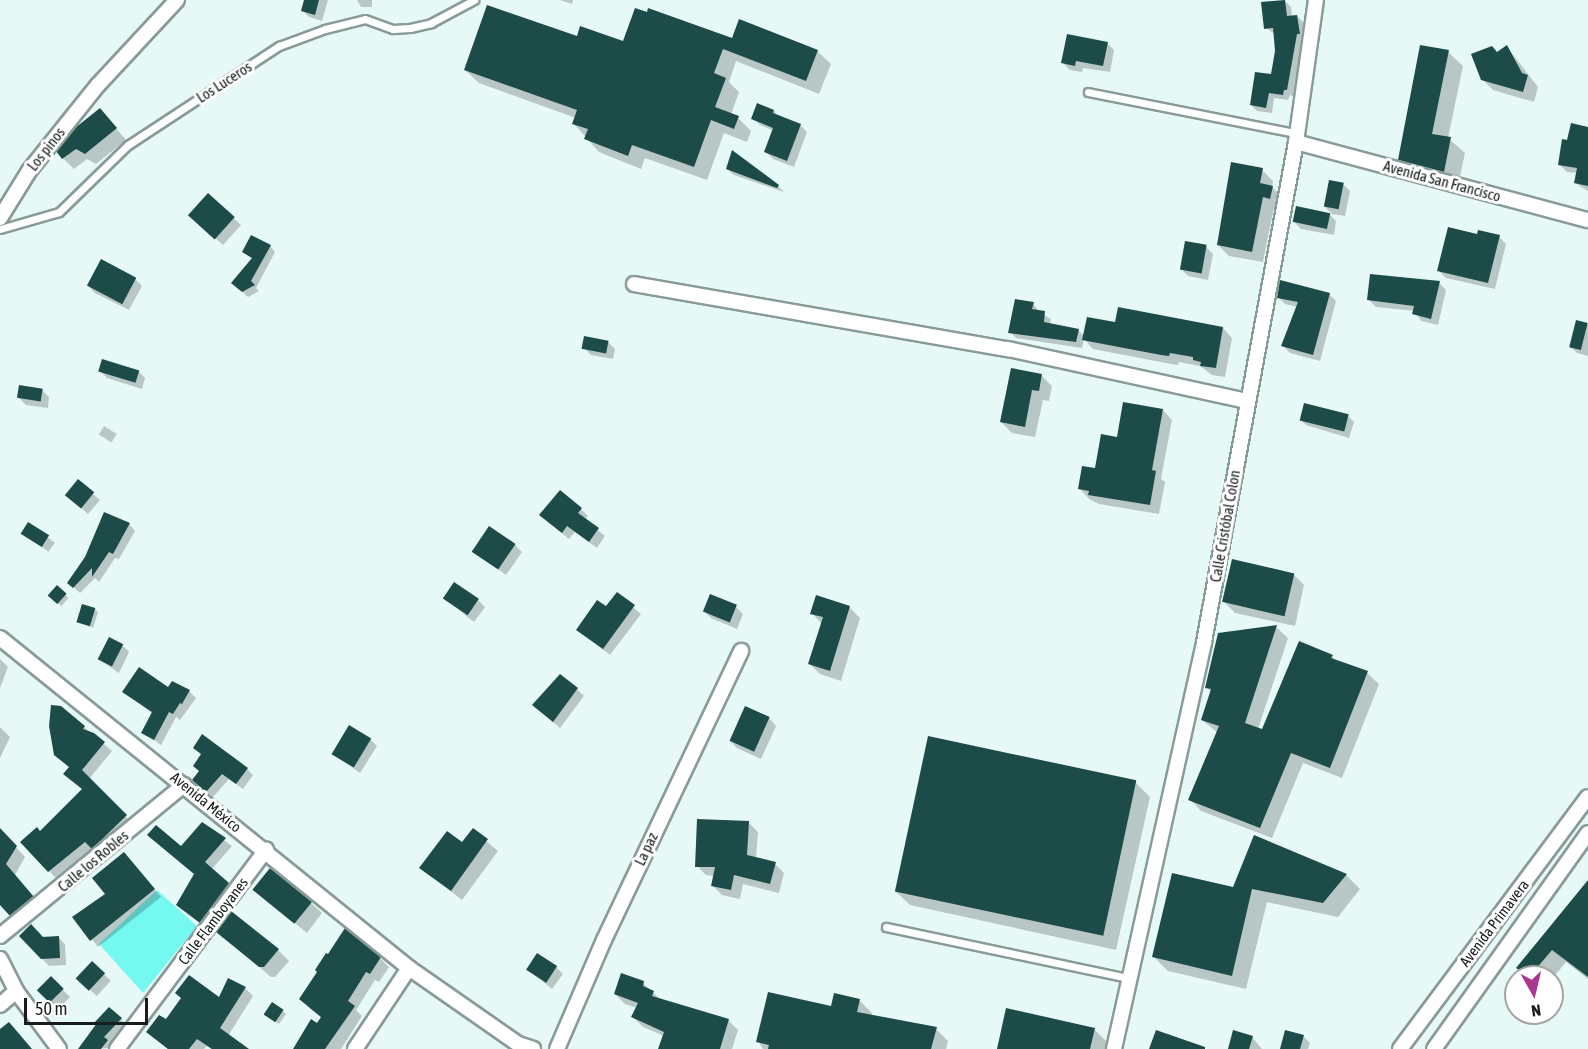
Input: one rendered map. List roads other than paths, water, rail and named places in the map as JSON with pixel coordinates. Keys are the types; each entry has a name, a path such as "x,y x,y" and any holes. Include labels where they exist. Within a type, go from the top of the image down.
{"street":[{"name":"Los pinos","path":"0,218 28,171 98,85 177,0"},
{"name":"Calle Cristóbal Colon","path":"1114,1049 1204,642 1296,137 1316,0"},
{"name":"Avenida San Francisco","path":"1296,137 1588,220"},
{"path":"634,284 1008,349 1247,401"},
{"name":"Avenida México","path":"0,638 266,850 409,968 518,1044 533,1049"},
{"name":"La paz","path":"557,1049 608,930 741,651"},
{"name":"Calle los Robles","path":"0,936 184,785"},
{"name":"Avenida Primavera","path":"1400,1049 1588,797"},
{"name":"Avenida Primavera","path":"1434,1049 1588,833"},
{"name":"Calle Flamboyanes","path":"117,1049 266,850"},
{"path":"0,959 16,991 59,1049"},
{"path":"355,1049 409,968"},
{"path":"0,1005 16,991"}],"lane":[{"name":"Los Luceros","path":"0,229 59,212 128,146 279,46 325,29 365,19 393,29 410,28 430,23 474,0"},
{"path":"1088,92 1296,137"},
{"path":"886,927 1130,978"}]}
